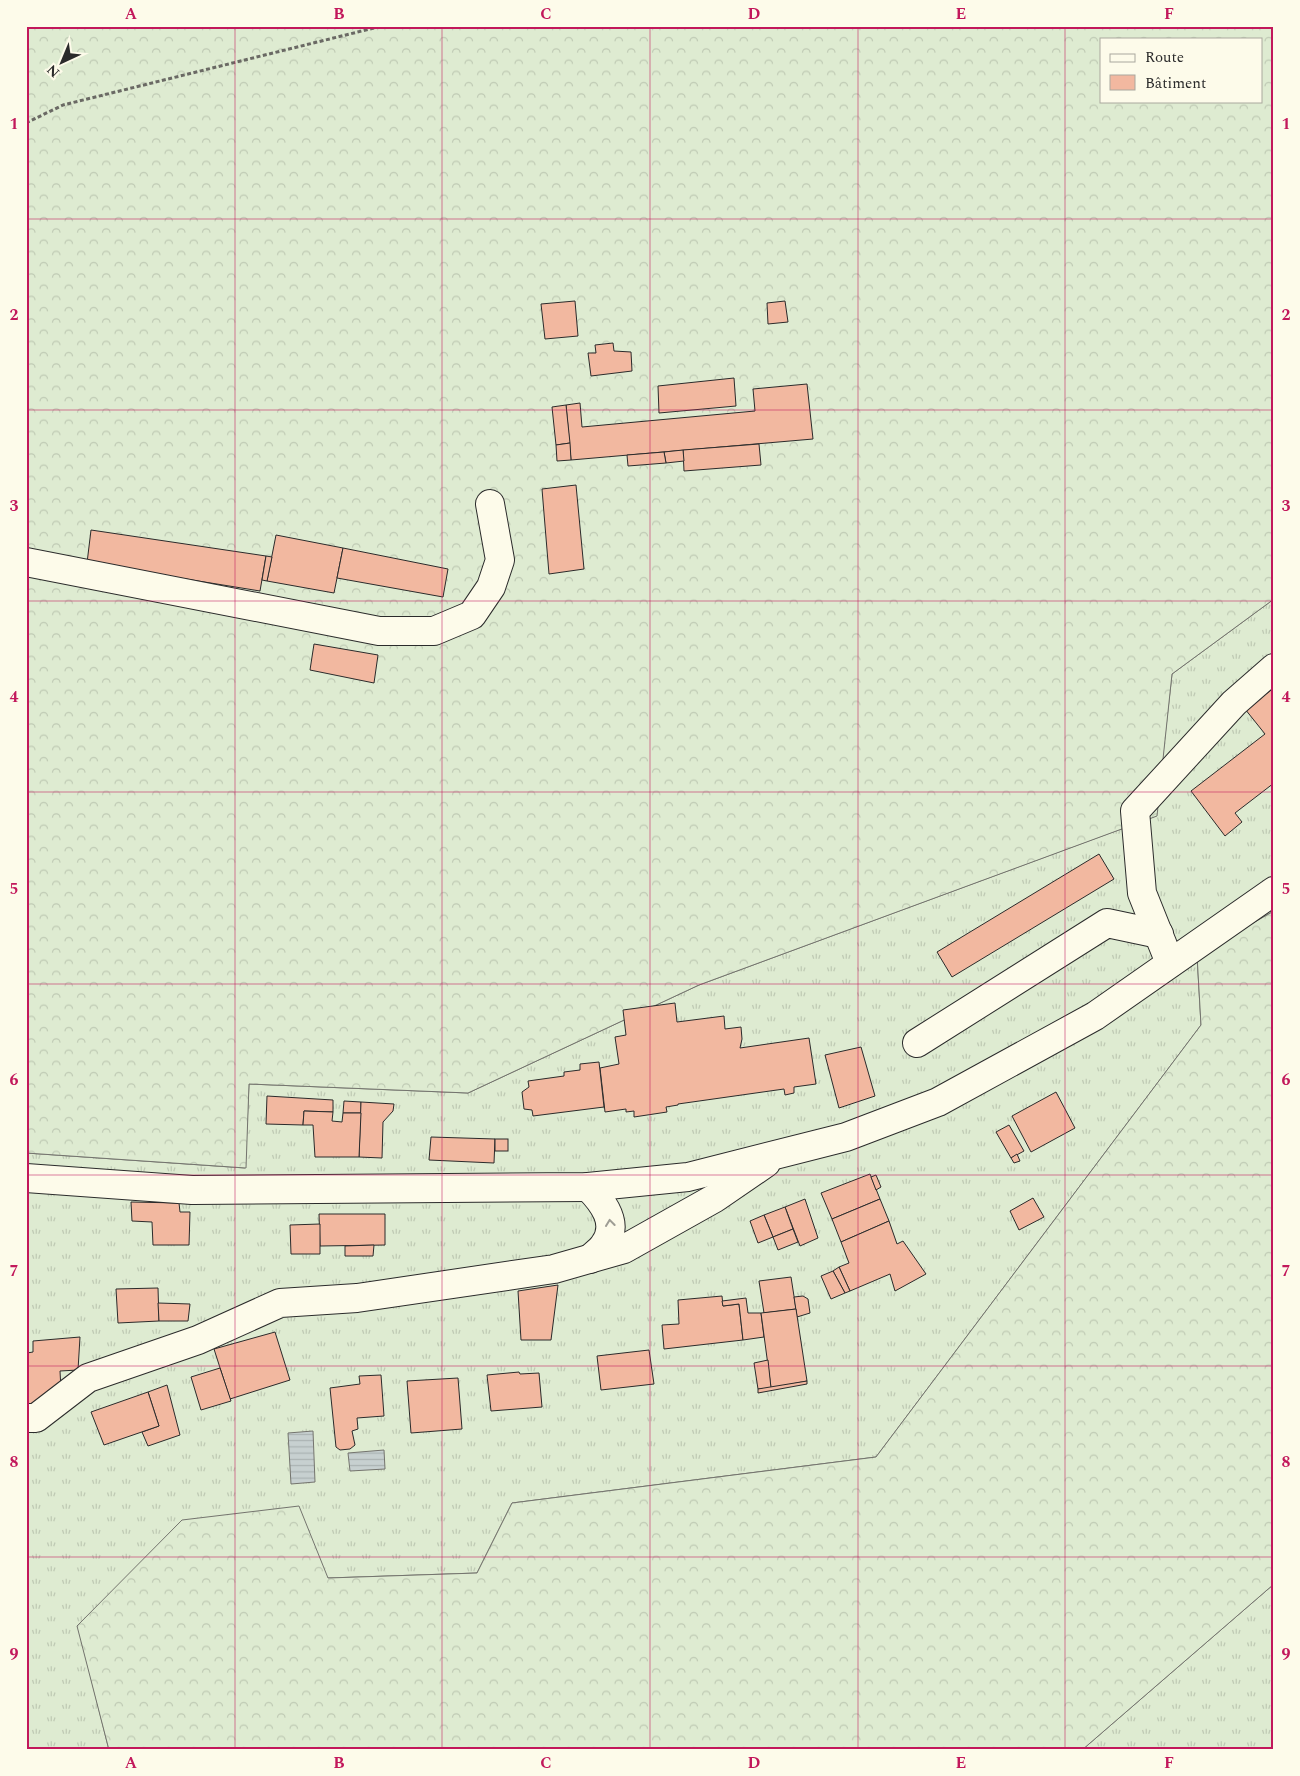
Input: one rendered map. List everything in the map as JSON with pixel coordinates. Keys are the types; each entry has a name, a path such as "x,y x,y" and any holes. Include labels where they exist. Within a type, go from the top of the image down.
{"street":[{"path":"26,562 379,631 434,630 472,615 491,586 500,560 490,504"},
{"path":"1170,963 1142,893 1135,811 1234,703 1274,668"},
{"path":"26,1178 192,1190 588,1187 688,1177 846,1137 938,1102 1094,1016 1274,891"},
{"path":"917,1043 1107,923 1159,934"},
{"path":"26,1418 36,1418 88,1378 198,1340 280,1303 366,1296 554,1269 624,1249 715,1198 782,1152"},
{"path":"588,1187 601,1200 608,1211 611,1233 604,1245 590,1259"}],"path":[{"path":"26,123 63,105 382,26"}],"green space":[{"path":"26,26 1274,26 1274,599 1172,674 1157,816 699,985 468,1093 249,1084 246,1168 26,1153"},
{"path":"1274,599 1274,911 1197,955 1201,1025 876,1457 512,1503 477,1573 328,1578 78,1626 109,1750 26,1750 26,1271 28,1270 26,1247 26,1153 245,1168 249,1084 468,1093 699,985 1156,816 1172,674"},
{"path":"1274,911 1274,1584 1082,1750 109,1750 77,1626 182,1520 299,1506 328,1578 477,1573 512,1503 876,1457 1201,1025 1197,955"},
{"path":"1274,1584 1274,1750 1082,1750"}],"shaded area":[{"path":"313,1431 315,1482 291,1484 288,1433"},
{"path":"384,1450 385,1469 350,1471 348,1453"}],"building":[{"path":"575,301 578,336 545,339 541,304"},
{"path":"785,301 788,322 768,324 767,303"},
{"path":"613,343 614,351 631,352 632,371 591,376 588,353 596,353 595,345"},
{"path":"734,378 736,406 659,413 658,386"},
{"path":"807,384 813,439 571,460 566,405 580,403 582,427 755,411 753,389"},
{"path":"566,405 570,443 556,445 552,407"},
{"path":"570,443 571,460 557,461 556,445"},
{"path":"759,444 761,465 684,471 683,450"},
{"path":"683,450 684,461 666,463 664,452"},
{"path":"664,452 666,463 628,466 627,455"},
{"path":"576,485 584,569 549,574 542,489"},
{"path":"91,530 266,556 260,591 87,563"},
{"path":"276,535 343,548 334,593 267,581"},
{"path":"343,548 448,569 443,597 337,578"},
{"path":"266,556 272,557 267,581 262,580"},
{"path":"314,644 378,655 374,683 310,670"},
{"path":"1274,688 1274,783 1235,813 1242,822 1225,836 1191,791 1265,734 1245,709"},
{"path":"1099,854 1114,879 952,977 937,952"},
{"path":"675,1003 677,1022 724,1016 725,1029 741,1027 742,1039 740,1048 809,1038 816,1084 794,1087 794,1093 785,1095 784,1089 678,1104 666,1107 667,1112 634,1117 634,1111 626,1112 626,1109 605,1112 600,1068 619,1064 615,1037 626,1035 623,1010"},
{"path":"861,1047 875,1096 839,1108 825,1055"},
{"path":"599,1062 604,1107 533,1116 532,1110 524,1109 522,1092 529,1087 528,1081 564,1076 564,1072 580,1070 580,1064"},
{"path":"1056,1092 1075,1128 1031,1152 1012,1116"},
{"path":"267,1096 333,1100 333,1112 304,1111 303,1125 266,1124"},
{"path":"344,1101 361,1102 361,1113 343,1113"},
{"path":"361,1102 394,1104 393,1111 383,1122 382,1158 359,1157"},
{"path":"304,1111 333,1112 332,1121 342,1122 343,1113 361,1113 359,1157 315,1157 313,1125 303,1125"},
{"path":"1009,1125 1024,1151 1011,1158 996,1132"},
{"path":"431,1137 495,1139 494,1163 429,1160"},
{"path":"495,1139 508,1139 508,1151 495,1151"},
{"path":"1017,1154 1020,1161 1014,1163 1011,1158"},
{"path":"870,1174 880,1199 832,1219 821,1193"},
{"path":"876,1175 881,1187 876,1190 871,1177"},
{"path":"1033,1198 1044,1217 1019,1230 1010,1211"},
{"path":"805,1199 818,1238 800,1246 785,1207"},
{"path":"880,1199 889,1221 841,1242 832,1219"},
{"path":"131,1202 179,1203 180,1212 190,1212 189,1245 153,1245 152,1222 132,1221"},
{"path":"785,1207 793,1229 773,1237 764,1215"},
{"path":"319,1214 385,1214 385,1245 320,1246"},
{"path":"764,1215 773,1237 758,1243 750,1221"},
{"path":"889,1221 897,1244 903,1241 926,1274 895,1291 890,1274 850,1291 839,1267 849,1263 841,1242"},
{"path":"320,1224 320,1254 291,1254 290,1225"},
{"path":"793,1229 798,1242 778,1250 773,1237"},
{"path":"374,1245 373,1256 345,1256 345,1246"},
{"path":"839,1267 850,1291 845,1293 833,1271"},
{"path":"833,1271 845,1293 831,1299 821,1276"},
{"path":"791,1277 796,1309 764,1313 759,1281"},
{"path":"558,1285 551,1340 521,1340 518,1291"},
{"path":"158,1288 159,1321 118,1323 116,1289"},
{"path":"722,1296 723,1306 739,1304 743,1340 664,1349 662,1325 679,1324 678,1300"},
{"path":"803,1296 808,1299 810,1313 797,1317 794,1297"},
{"path":"746,1298 748,1313 761,1313 764,1337 743,1340 739,1304 723,1306 722,1301"},
{"path":"158,1303 190,1304 188,1321 159,1321"},
{"path":"796,1309 807,1381 771,1388 761,1313"},
{"path":"275,1332 290,1380 230,1399 214,1349"},
{"path":"80,1337 78,1370 60,1371 61,1390 30,1405 26,1405 27,1353 33,1352 33,1341"},
{"path":"649,1350 654,1384 601,1390 597,1356"},
{"path":"768,1360 771,1388 758,1389 754,1363"},
{"path":"220,1368 231,1401 201,1410 191,1377"},
{"path":"519,1372 520,1374 539,1373 542,1407 491,1411 487,1375"},
{"path":"381,1375 384,1416 357,1418 358,1429 352,1431 355,1445 350,1449 340,1450 336,1447 330,1388 360,1384 359,1376"},
{"path":"458,1378 462,1429 411,1433 407,1381"},
{"path":"807,1381 807,1384 758,1393 758,1389"},
{"path":"167,1385 180,1435 148,1446 142,1432 159,1426 148,1392"},
{"path":"148,1392 159,1426 104,1445 91,1412"}]}
